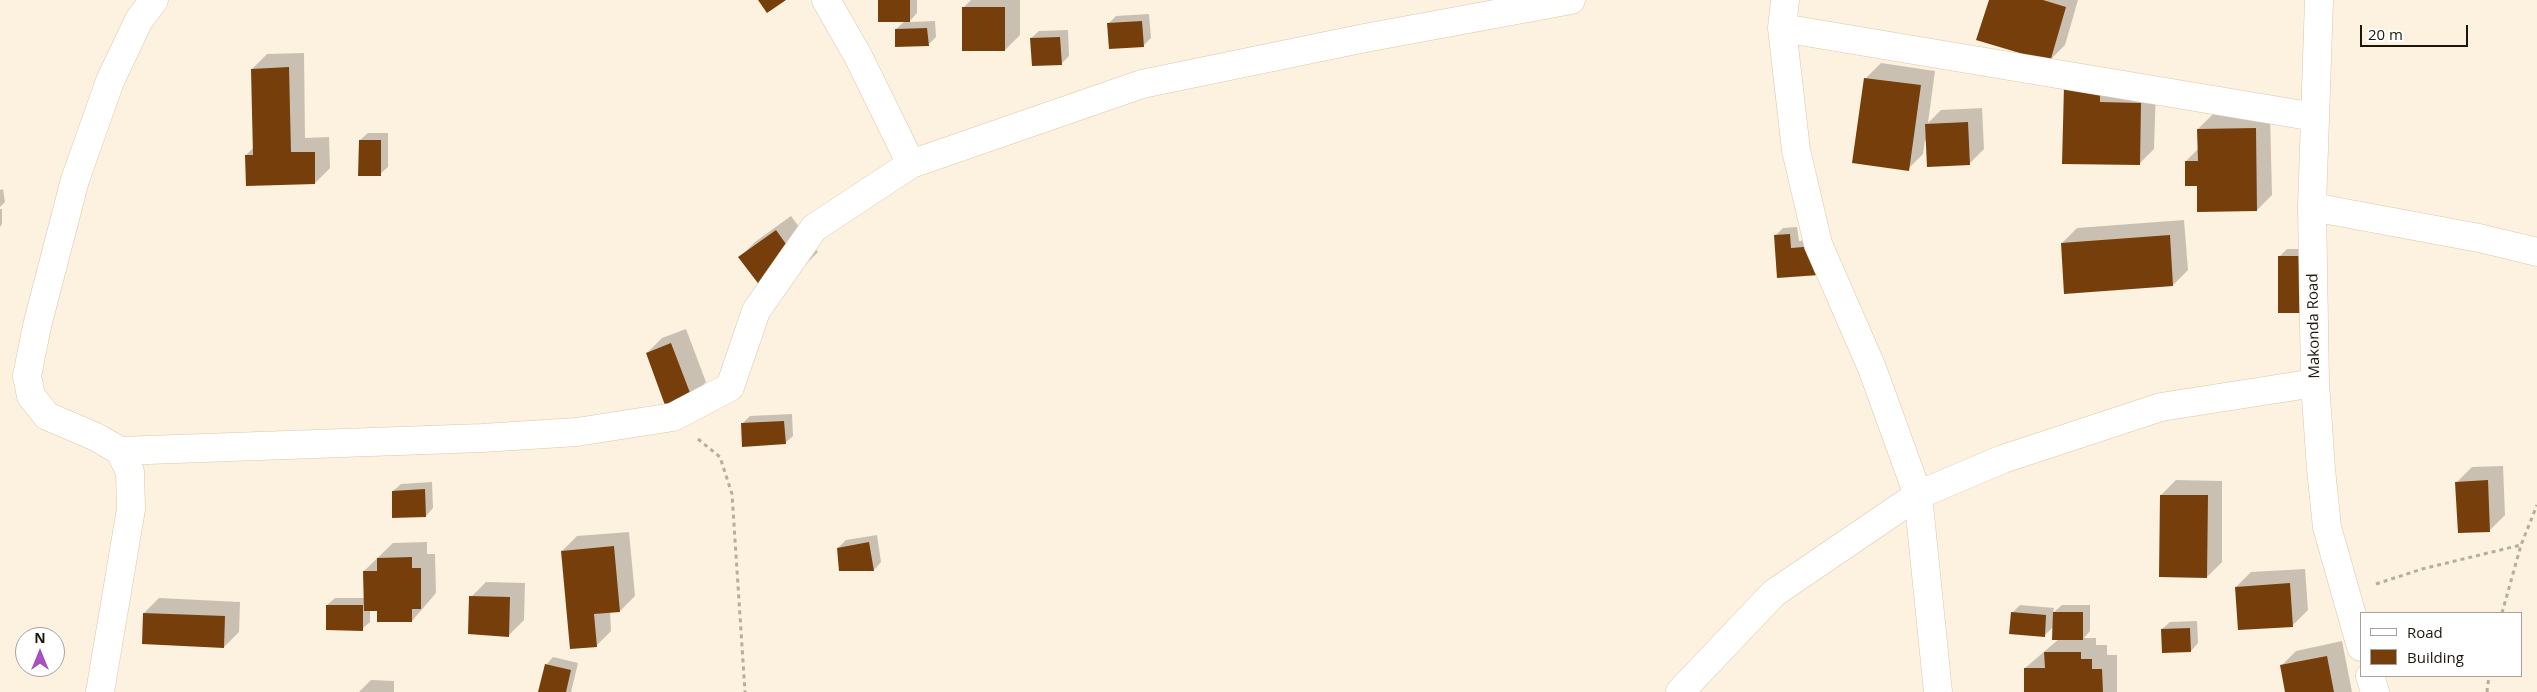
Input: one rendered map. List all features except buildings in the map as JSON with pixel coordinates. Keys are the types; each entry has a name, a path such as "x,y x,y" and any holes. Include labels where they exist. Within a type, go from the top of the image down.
{"street":[{"path":"100,692 131,509 130,472 120,452 96,437 48,416 31,396 27,376 37,326 75,180 110,80 140,20 154,0"},
{"path":"826,0 858,56 911,164"},
{"path":"120,452 492,438 577,432 674,417 730,387 756,311 814,228 911,164 1142,84 1355,40 1571,0"},
{"path":"1785,0 1782,28 1796,150 1818,244 1872,368 1918,495 1938,692"},
{"name":"Makonda Road","path":"2319,0 2312,207 2315,383 2326,528 2360,644"},
{"path":"1782,28 2315,117"},
{"path":"2312,207 2479,238 2537,252"},
{"path":"1680,692 1774,593 1918,495 2003,459 2161,407 2315,383"}],"path":[{"path":"674,417 720,457 732,494 744,692"},
{"path":"2502,612 2521,545 2537,505"},
{"path":"2344,594 2422,569 2521,545"},
{"path":"2487,692 2489,677"}]}
